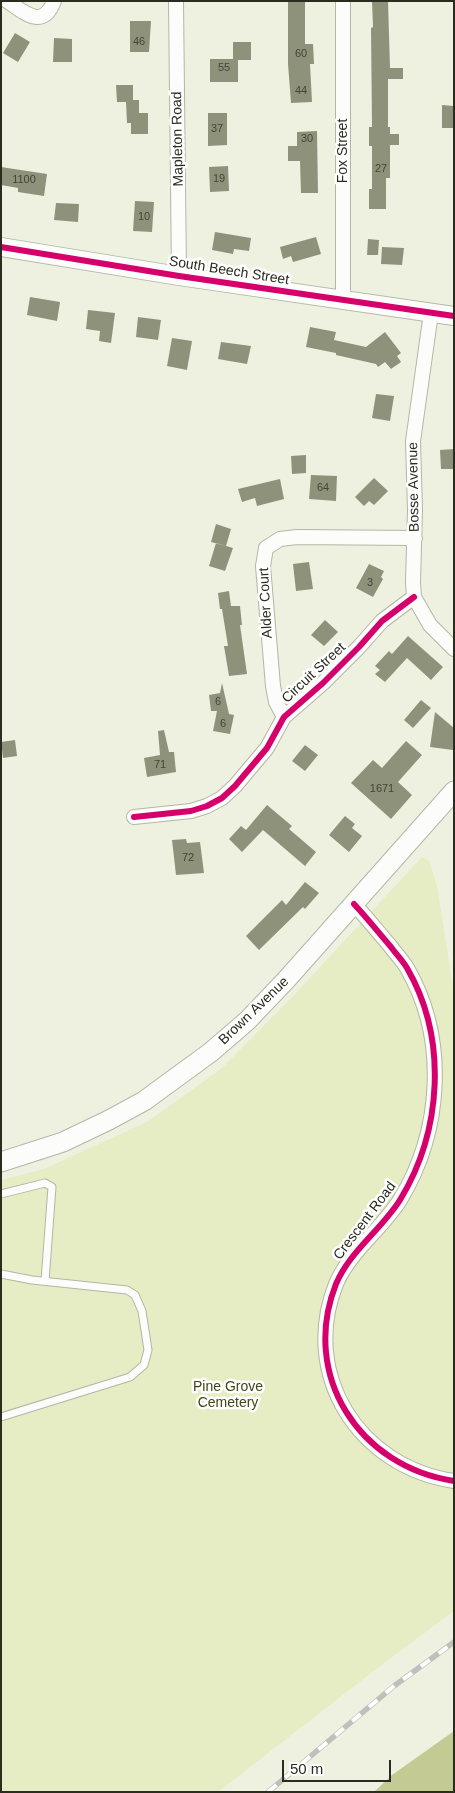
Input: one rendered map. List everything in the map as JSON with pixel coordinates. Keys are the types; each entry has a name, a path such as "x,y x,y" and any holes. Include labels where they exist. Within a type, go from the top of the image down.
{"main road":[{"name":"Brown Avenue","path":"1,1162 63,1142 109,1120 144,1100 211,1052 247,1021 454,791"}],"street":[{"path":"8,1 29,16 41,17 50,12 54,1"},
{"name":"Mapleton Road","path":"176,1 179,276"},
{"name":"Fox Street","path":"343,1 343,300"},
{"name":"South Beech Street","path":"1,247 179,276 454,316"},
{"name":"Bosse Avenue","path":"431,313 412,441 415,538 414,597 430,625 454,649"},
{"name":"Alder Court","path":"284,718 276,702 273,686 263,566 266,548 280,539 297,537 415,538"},
{"name":"Circuit Street","path":"134,817 191,811 207,806 222,798 235,786 267,748 284,718 323,683 382,621 414,597"},
{"name":"Crescent Road","path":"354,904 407,968 417,990 426,1013 431,1037 434,1090 427,1140 415,1171 399,1201 354,1254 337,1283 331,1298 327,1323 326,1348 328,1364 331,1380 346,1411 378,1449 405,1467 436,1478 454,1481"}],"lane":[{"path":"1,1194 45,1184 52,1187 45,1281"},
{"path":"1,1274 127,1290 134,1295 142,1311 148,1350 144,1366 130,1377 1,1417"}],"green space":[{"name":"Pine Grove Cemetery","path":"422,857 429,861 437,886 454,994 454,1611 218,1792 1,1792 1,1180 44,1169 147,1122 221,1069 295,994"}],"shaded area":[{"path":"454,1731 454,1792 374,1792 392,1775"}],"building":[{"path":"288,1 305,1 305,44 313,44 314,64 310,64 312,102 291,103 288,64"},
{"path":"372,1 388,1 390,68 403,68 403,79 388,79 388,127 390,127 390,134 399,134 399,145 390,145 390,178 386,178 386,209 369,209 369,189 372,189 372,146 369,146 369,127 372,127"},
{"path":"130,21 151,21 149,52 130,52"},
{"path":"15,33 30,42 18,62 3,53"},
{"path":"54,38 72,39 72,62 53,62"},
{"path":"233,42 251,42 251,60 238,60 238,82 210,82 210,59 233,59"},
{"path":"116,85 133,85 133,100 139,100 139,113 148,113 148,134 131,134 131,123 127,123 126,102 117,102"},
{"path":"442,105 454,106 454,128 442,128"},
{"path":"208,113 227,113 227,145 208,146"},
{"path":"317,131 318,193 301,193 300,161 288,161 288,146 297,146 297,132"},
{"path":"228,166 229,191 210,192 209,167"},
{"path":"1,167 47,174 44,196 18,192 18,188 1,185"},
{"path":"135,201 154,202 152,232 133,231"},
{"path":"56,203 79,204 78,222 54,220"},
{"path":"215,232 251,238 249,251 234,249 233,254 212,250"},
{"path":"316,237 321,254 293,262 291,256 283,259 280,247"},
{"path":"368,239 379,240 378,255 367,255"},
{"path":"382,247 404,248 402,265 381,264"},
{"path":"30,297 60,302 57,321 27,315"},
{"path":"88,310 115,313 111,343 99,341 100,331 86,329"},
{"path":"138,317 161,320 158,340 136,337"},
{"path":"310,327 336,332 334,340 366,347 385,332 401,353 397,356 401,362 391,369 385,362 378,367 376,364 306,347"},
{"path":"172,338 192,341 187,370 167,366"},
{"path":"221,342 251,346 247,364 218,359"},
{"path":"376,394 394,396 390,421 372,418"},
{"path":"454,449 454,469 441,469 440,450"},
{"path":"306,455 306,473 292,474 291,456"},
{"path":"311,475 337,476 336,501 309,499"},
{"path":"374,478 388,491 374,505 369,501 364,506 355,497"},
{"path":"280,479 284,499 257,506 255,498 242,502 238,489"},
{"path":"216,524 231,529 226,546 211,542"},
{"path":"216,543 233,548 225,571 209,566"},
{"path":"309,562 313,589 296,591 293,564"},
{"path":"369,564 384,571 381,577 383,579 373,597 356,588"},
{"path":"229,591 231,606 240,606 242,625 240,625 247,674 229,676 224,646 228,646 218,593"},
{"path":"325,620 338,632 324,646 311,635"},
{"path":"408,636 443,667 431,680 407,658 385,682 375,674 380,670 375,666 389,651 392,654"},
{"path":"222,683 229,714 234,715 230,734 213,731 217,711 211,711 209,695 220,693"},
{"path":"421,700 431,708 413,728 404,720"},
{"path":"435,712 454,728 453,750 430,747"},
{"path":"164,730 169,752 174,752 176,772 147,777 144,758 160,755 158,731"},
{"path":"15,740 17,756 3,758 1,742"},
{"path":"406,741 422,755 398,782 412,795 391,819 351,783 373,760 382,768"},
{"path":"305,745 318,755 305,771 292,761"},
{"path":"267,805 292,826 289,829 316,852 305,866 263,830 242,852 229,839 241,826 246,830"},
{"path":"345,816 355,824 352,828 362,836 349,852 329,835"},
{"path":"186,839 187,843 200,842 204,873 176,875 172,840"},
{"path":"305,882 319,893 305,909 303,907 259,950 246,936 282,900 286,905"}],"railway":[{"path":"268,1792 394,1686 454,1642"}],"cycle path":[{"path":"1,247 179,276 454,316"},
{"path":"134,817 191,811 207,806 222,798 235,786 267,748 284,717 323,683 382,621 414,597"},
{"path":"354,904 404,963 420,996 429,1024 434,1054 435,1085 425,1145 414,1173 400,1200 349,1261 336,1284 327,1318 326,1351 332,1383 346,1411 365,1437 390,1457 420,1472 454,1481"}]}
